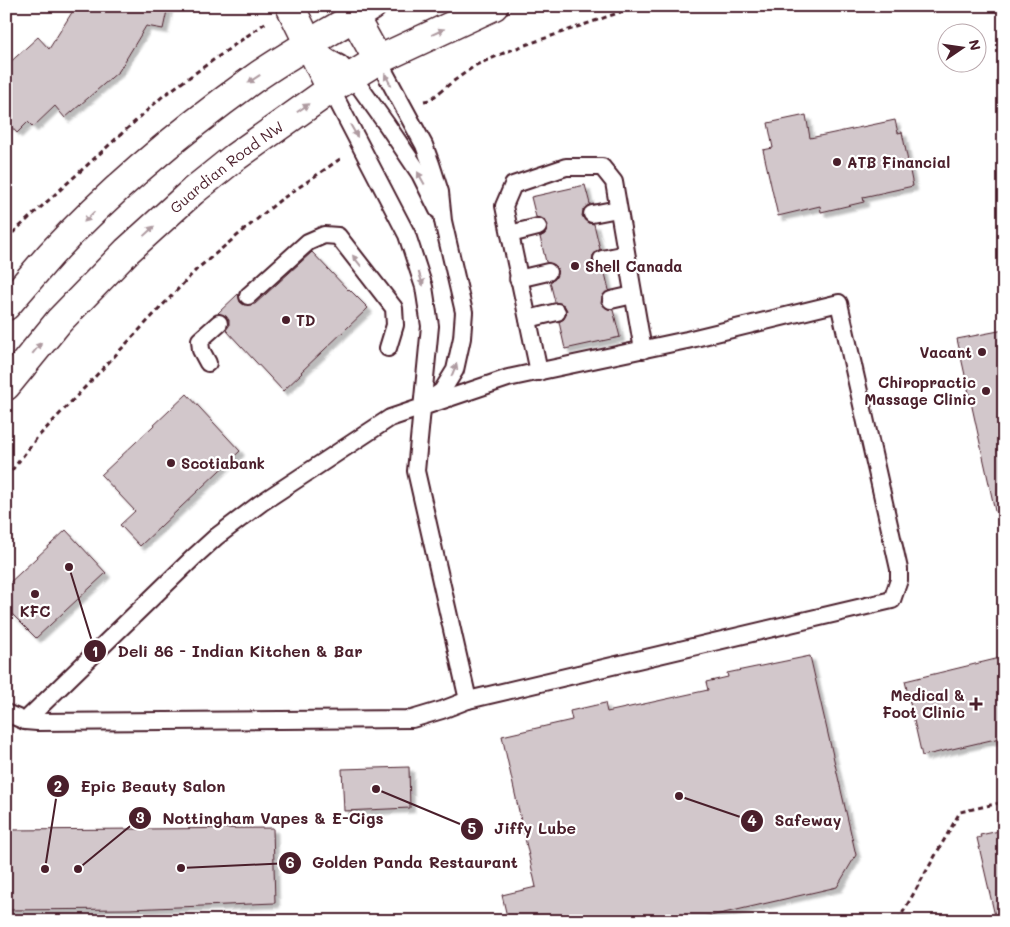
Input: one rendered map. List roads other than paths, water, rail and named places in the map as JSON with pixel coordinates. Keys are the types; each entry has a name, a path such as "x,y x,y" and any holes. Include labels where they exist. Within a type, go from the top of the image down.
{"main road":[{"path":"290,6 310,44 341,82"},
{"name":"Guardian Road NW","path":"6,386 59,321 121,257 160,220 234,158 341,82 378,60 494,6"},
{"path":"6,306 52,254 98,208 179,135 254,80 358,10 378,60"}],"lane":[{"path":"378,60 424,145 432,164 440,192 443,221 462,300 464,326 455,370 442,391 422,406"},
{"path":"341,82 387,125 420,174 443,221"},
{"path":"341,82 361,143 408,235 424,287 430,326 416,471 468,700"},
{"path":"539,372 504,206 513,185 566,167 602,167 614,182 643,350"},
{"path":"592,214 618,209"},
{"path":"510,234 538,227"},
{"path":"248,296 308,242 324,235 338,236 394,308 395,325 388,348"},
{"path":"602,259 626,254"},
{"path":"518,279 548,272"},
{"path":"611,300 633,295"},
{"path":"6,713 25,720 37,722 412,718 437,712 468,700 892,600 899,580 899,569 839,303 643,350 508,378 390,418 267,499 223,532 194,557 25,720"},
{"path":"528,319 557,312"},
{"path":"208,363 201,350 200,340 219,323"}],"place":[{"name":"ATB Financial","path":"837,162"},
{"name":"Shell Canada","path":"575,266"},
{"name":"TD","path":"286,320"},
{"name":"Vacant","path":"982,352"},
{"name":"Chiropractic Massage Clinic","path":"986,391"},
{"name":"Scotiabank","path":"171,463"},
{"name":"Deli 86 - Indian Kitchen & Bar","path":"69,567"},
{"name":"KFC","path":"35,594"},
{"name":"Medical & Foot Clinic","path":"976,704"},
{"name":"Jiffy Lube","path":"376,789"},
{"name":"Safeway","path":"679,796"},
{"name":"Golden Panda Restaurant","path":"181,868"},
{"name":"Epic Beauty Salon","path":"45,869"},
{"name":"Nottingham Vapes & E-Cigs","path":"78,869"}]}
